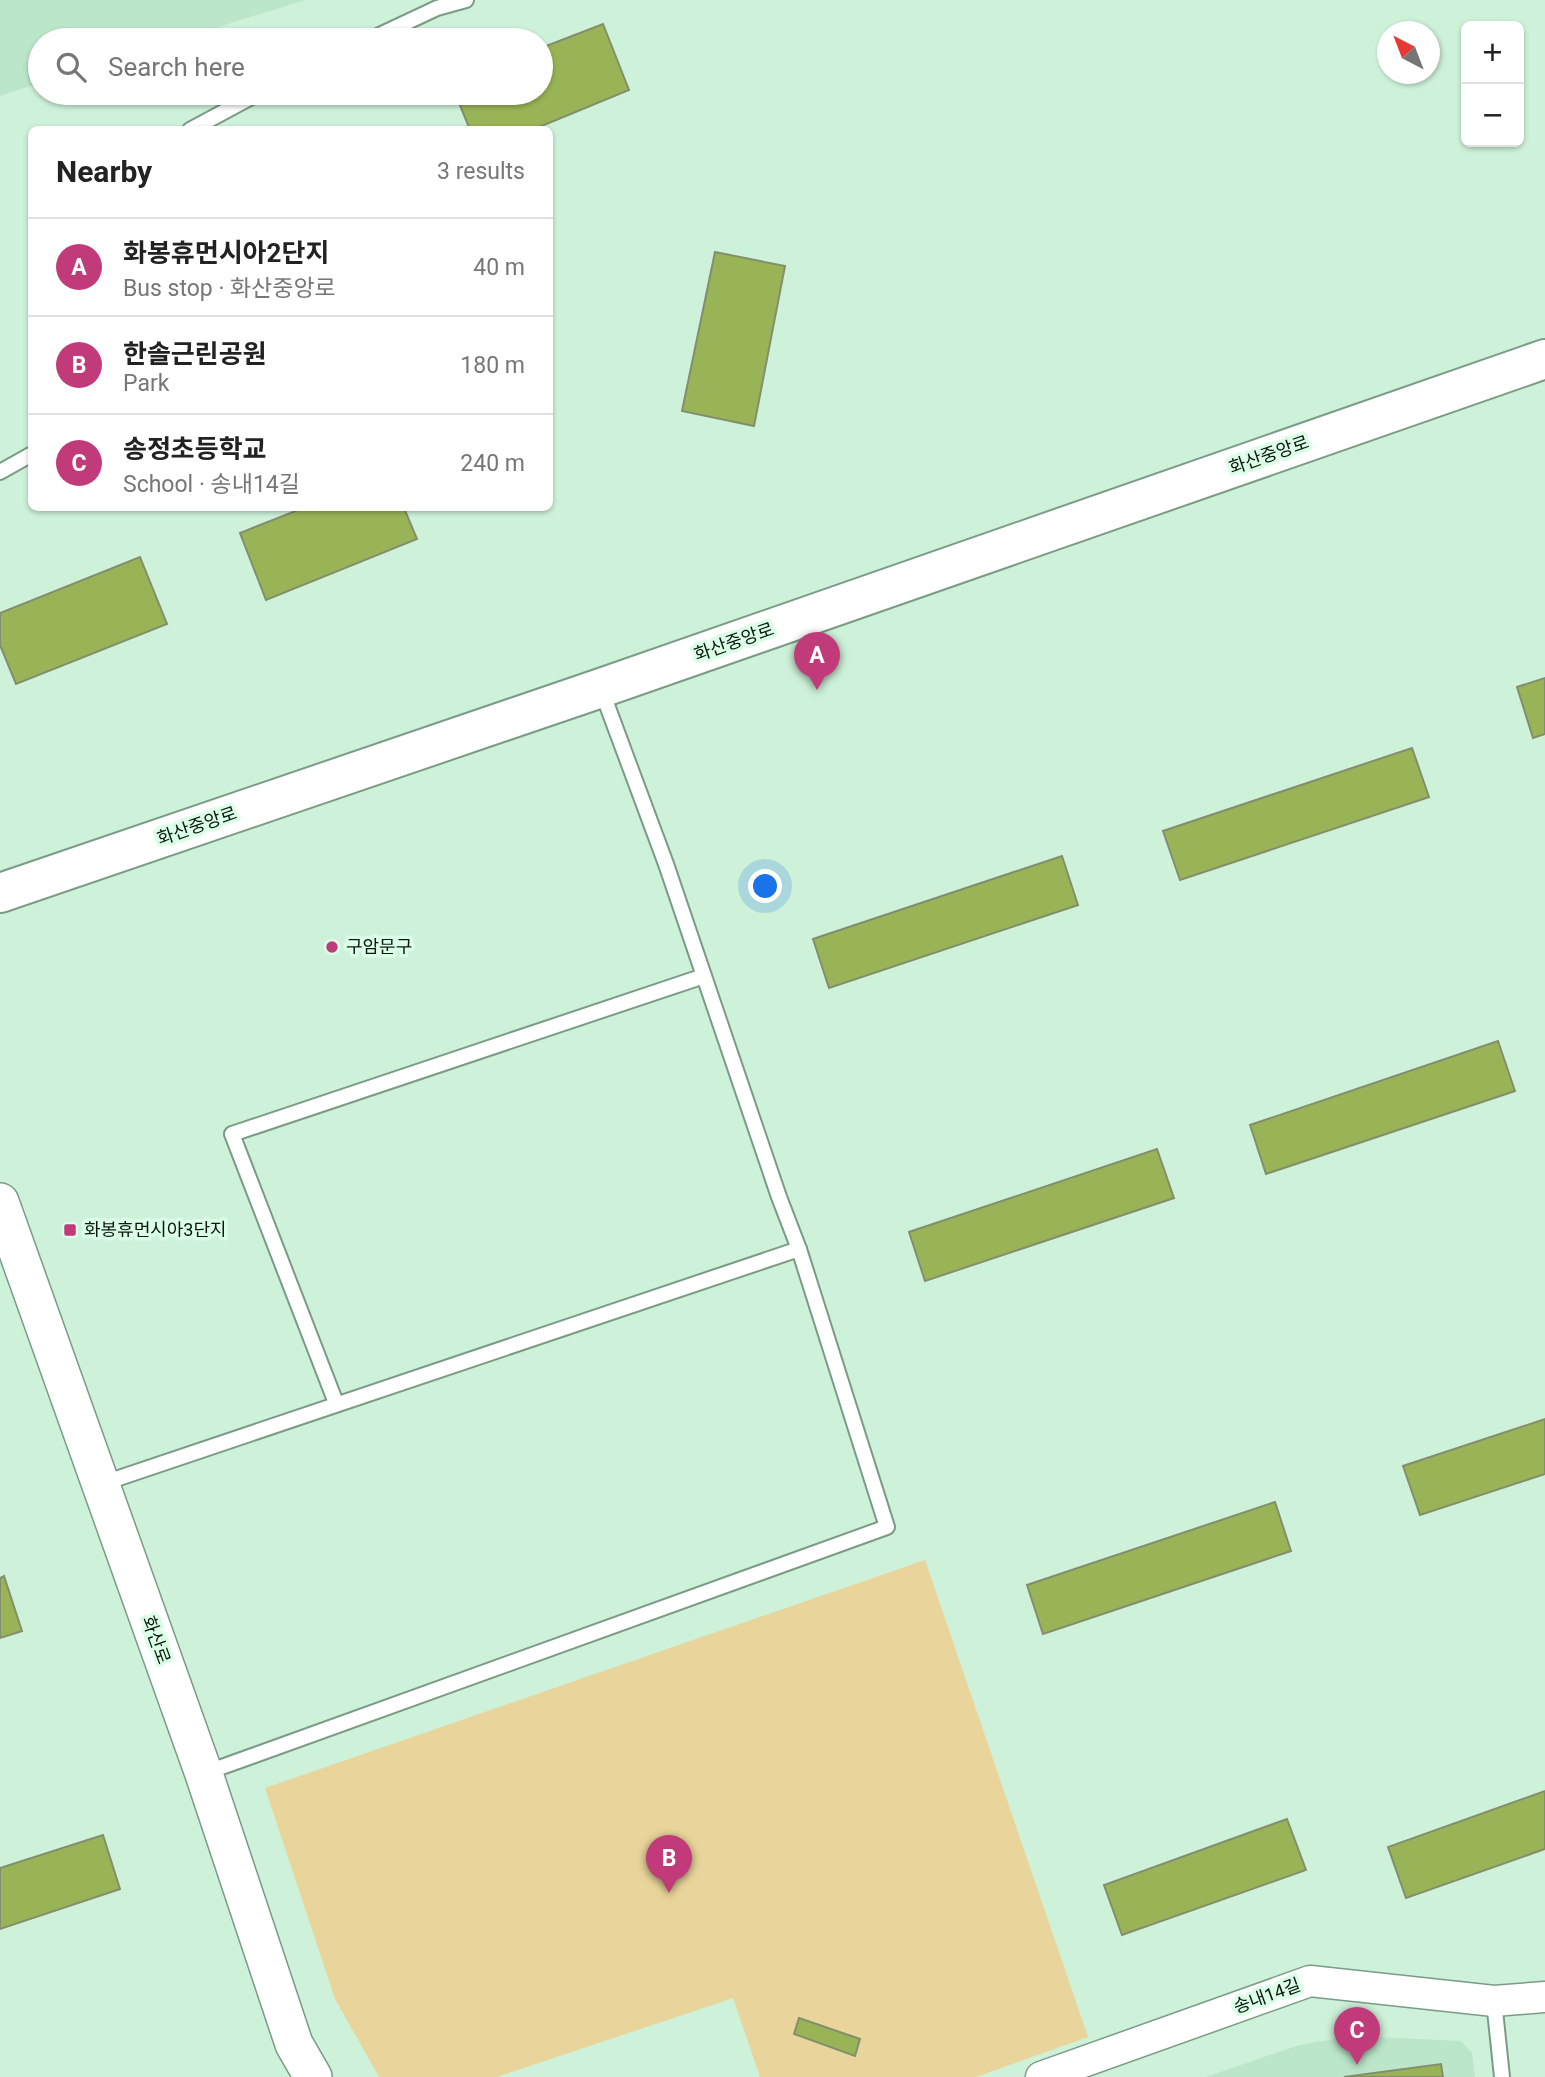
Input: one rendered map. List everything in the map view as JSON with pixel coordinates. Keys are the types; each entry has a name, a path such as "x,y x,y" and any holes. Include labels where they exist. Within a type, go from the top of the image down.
{"main road":[{"name":"화산중앙로","path":"0,893 601,688 1545,359"}],"street":[{"name":"화산로","path":"0,1202 204,1774 294,2043 313,2077"},
{"name":"송내14길","path":"1041,2077 1310,1981 1494,2001 1545,1997"}],"lane":[{"path":"394,28 437,8 466,0"},
{"path":"197,126 237,105"},
{"path":"0,472 28,456"},
{"path":"204,1774 887,1527 799,1249 666,864 601,688"},
{"path":"336,1403 232,1134 704,976"},
{"path":"99,1485 799,1249"},
{"path":"1494,2001 1502,2077"}],"shaded area":[{"path":"0,0 305,0 215,28 28,28 28,87 0,96"},
{"path":"925,1560 1088,2037 976,2077 760,2077 733,1998 497,2077 379,2077 335,1999 265,1788"},
{"path":"1353,2036 1461,2041 1472,2053 1475,2077 1206,2077 1299,2045"}],"building":[{"path":"603,24 629,90 542,126 468,126 460,105 553,105 553,43"},
{"path":"715,252 785,266 754,426 682,411"},
{"path":"295,511 405,511 417,539 266,600 240,533"},
{"path":"140,557 167,624 16,684 0,645 0,613"},
{"path":"1545,678 1545,734 1533,738 1517,687"},
{"path":"1412,748 1429,797 1180,880 1163,831"},
{"path":"1062,856 1078,905 829,988 813,939"},
{"path":"1498,1041 1515,1091 1266,1174 1250,1125"},
{"path":"1157,1149 1174,1198 925,1281 909,1232"},
{"path":"1545,1419 1545,1474 1420,1515 1403,1466"},
{"path":"1275,1502 1291,1551 1043,1634 1027,1585"},
{"path":"4,1576 22,1631 0,1638 0,1578"},
{"path":"1545,1791 1545,1849 1406,1898 1388,1847"},
{"path":"1287,1819 1306,1870 1122,1935 1104,1885"},
{"path":"103,1835 120,1889 0,1929 0,1868"},
{"path":"799,2018 860,2039 855,2056 794,2034"},
{"path":"1441,2064 1443,2077 1344,2077"}],"place":[{"name":"화봉휴먼시아2단지","path":"817,690"},
{"name":"구암문구","path":"332,947"},
{"name":"화봉휴먼시아3단지","path":"70,1230"},
{"name":"한솔근린공원","path":"669,1893"},
{"name":"송정초등학교","path":"1357,2065"}]}
